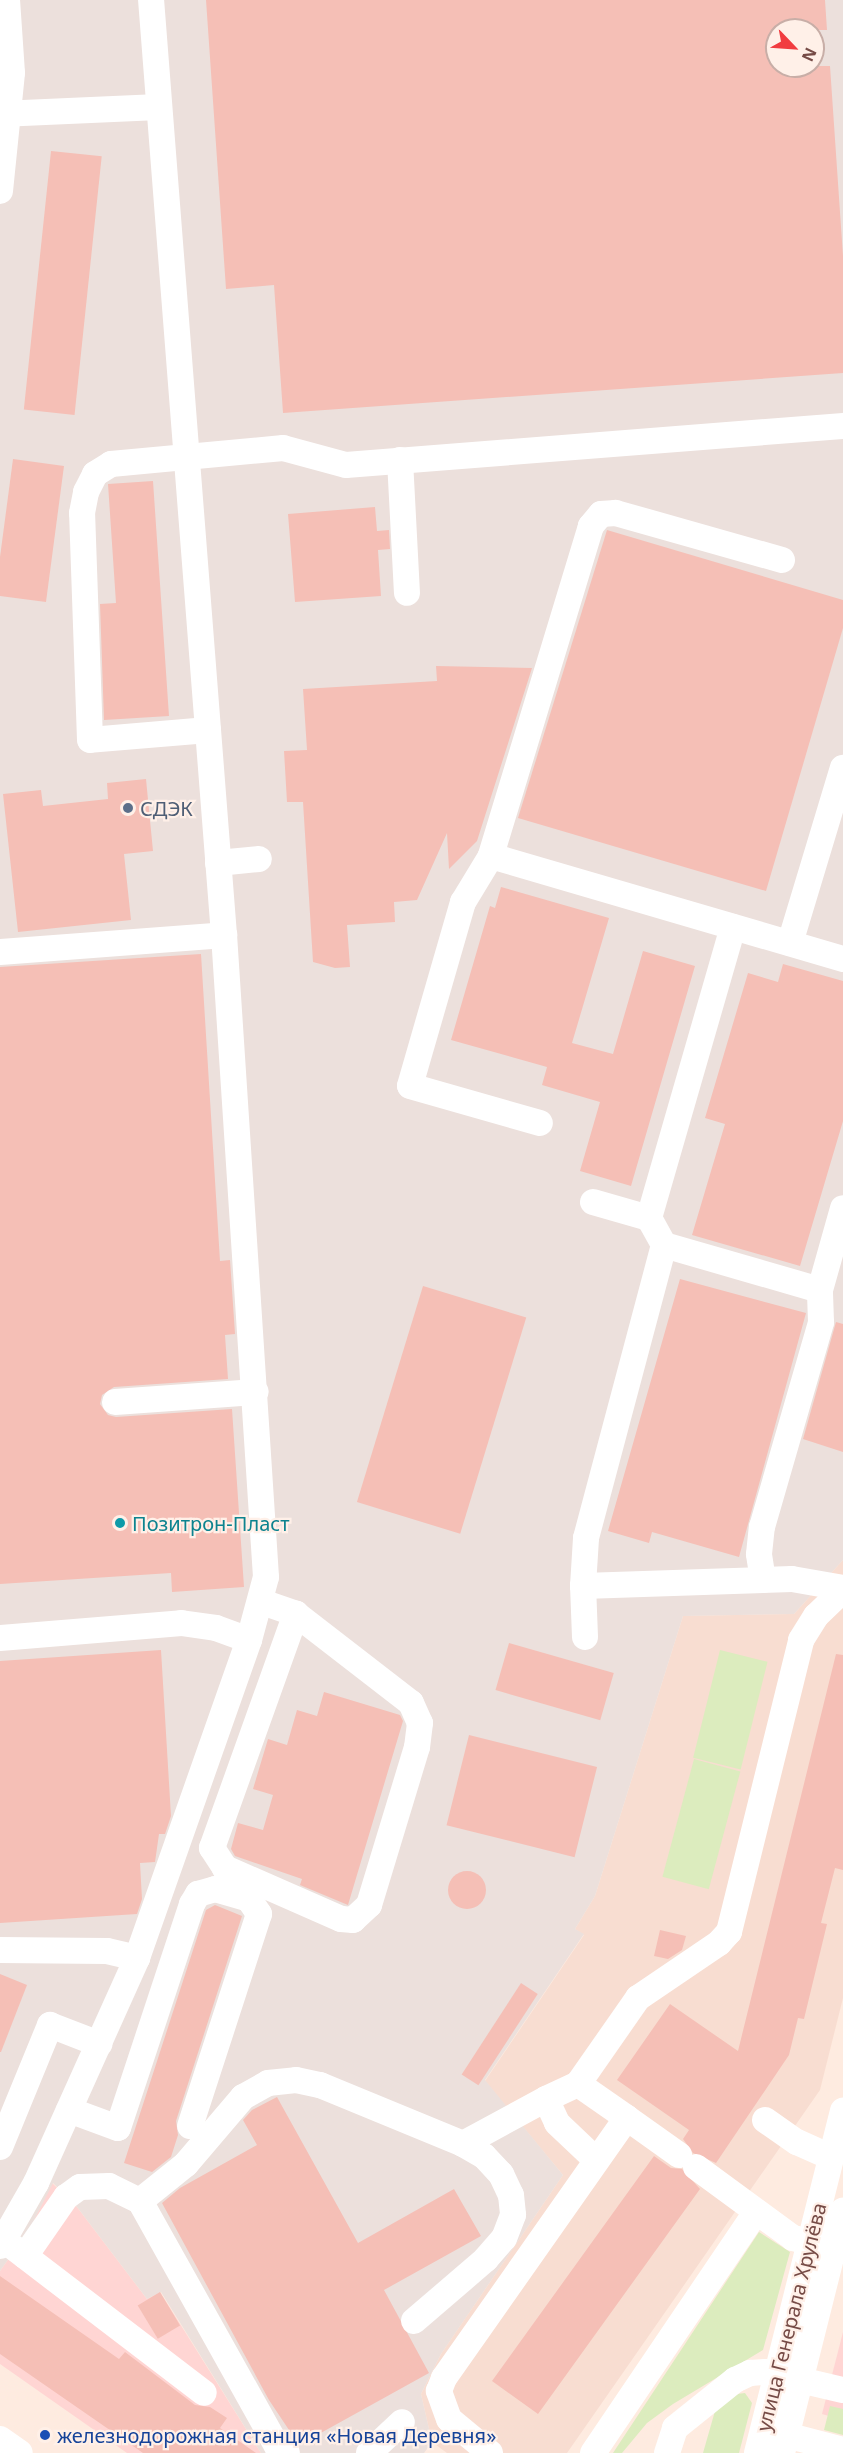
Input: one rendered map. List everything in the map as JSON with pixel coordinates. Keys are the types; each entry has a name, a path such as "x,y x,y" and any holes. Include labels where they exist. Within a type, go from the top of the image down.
{"street":[{"path":"0,191 4,114 12,73 7,0"},
{"path":"151,0 224,935 267,1552 262,1602 137,1958 69,2110 1,2236 204,2393"},
{"path":"4,114 159,107"},
{"path":"208,730 90,740 82,513 86,492 95,474 111,464 283,448 346,465 843,426"},
{"path":"400,460 407,593"},
{"path":"540,1123 410,1086 463,902 491,856 591,526 601,514 616,513 782,560"},
{"path":"790,943 843,768"},
{"path":"491,856 843,959"},
{"path":"218,863 260,859"},
{"path":"649,1218 733,927"},
{"path":"0,952 224,935"},
{"path":"585,1638 583,1586 586,1538 664,1245 649,1218 594,1202"},
{"path":"763,1580 759,1554 762,1527 821,1322 820,1290 843,1208"},
{"path":"664,1245 820,1290"},
{"path":"115,1402 256,1392"},
{"path":"583,1586 792,1579 843,1589"},
{"path":"463,2144 578,2084 638,1998 719,1943 729,1932 801,1640 816,1616 843,1589"},
{"path":"262,1602 296,1614 411,1703 420,1723 417,1747 369,1905 353,1920 341,1919 225,1868 212,1848 296,1614"},
{"path":"0,1638 181,1623 216,1628 249,1640"},
{"path":"69,2110 118,2128 192,1904 198,1894 215,1889 249,1899 259,1914 190,2126"},
{"path":"0,1950 107,1951 137,1958"},
{"path":"0,2147 50,2025 99,2044"},
{"path":"140,2201 186,2164 243,2097 268,2083 296,2080 320,2085 463,2144 484,2156 501,2174 511,2194 513,2216 504,2238 486,2259 414,2321"},
{"path":"578,2084 793,2238 831,2228"},
{"path":"546,2099 557,2122 596,2160"},
{"name":"улица Генерала Хрулёва","path":"772,2442 831,2228 831,2157 843,2110"},
{"path":"490,2453 448,2419 439,2391 451,2368 627,2118"},
{"path":"765,2120 797,2142 831,2157"},
{"path":"25,2256 66,2197 80,2187 109,2186 140,2201 277,2446 286,2453"},
{"path":"593,2453 756,2212"},
{"path":"667,2453 675,2428 735,2380 750,2373 789,2377 843,2390"},
{"path":"369,2453 402,2422"},
{"path":"0,2439 20,2453"},
{"path":"772,2442 843,2450"}],"shaded area":[{"path":"0,0 843,0 843,1560 794,1614 683,1616 595,1896 575,1929 584,1934 485,2080 563,2175 441,2354 421,2394 432,2442 424,2453 261,2453 161,2292 147,2299 77,2207 53,2183 29,2230 0,2271"},
{"path":"843,1560 843,1998 820,2090 567,2453 447,2453 432,2442 421,2394 441,2354 563,2175 485,2081 584,1935 575,1929 595,1896 683,1616 794,1614"},
{"path":"52,2183 77,2207 147,2299 160,2292 261,2453 127,2453 0,2364 0,2271 29,2230"},
{"path":"843,2332 843,2420 822,2414"}],"green space":[{"path":"720,1650 768,1662 741,1770 693,1758"},
{"path":"694,1759 740,1771 709,1889 662,1877"},
{"path":"759,2232 790,2252 763,2350 673,2404 647,2423 622,2453 613,2453"},
{"path":"745,2393 752,2403 739,2453 703,2453 715,2411 737,2394"},
{"path":"830,2406 843,2409 843,2435 824,2430"}],"building":[{"path":"206,0 825,0 827,30 825,30 825,18 765,18 765,78 825,78 825,66 830,66 843,256 843,373 283,413 274,285 226,289"},
{"path":"51,151 102,156 75,415 24,410"},
{"path":"13,459 64,466 46,602 0,596 0,557"},
{"path":"153,481 169,716 104,720 100,604 116,603 108,484"},
{"path":"375,507 377,531 389,530 390,549 378,550 381,596 295,602 288,514"},
{"path":"607,530 843,600 843,628 766,891 518,818"},
{"path":"436,666 532,668 477,841 449,869 447,833 417,900 394,902 395,922 347,925 350,967 335,968 313,962 303,802 287,802 284,751 307,750 303,689 437,681"},
{"path":"146,779 153,851 124,854 131,920 18,932 3,794 41,790 43,806 108,799 107,783"},
{"path":"501,887 609,918 572,1043 613,1054 643,951 695,966 631,1186 580,1171 600,1102 542,1085 547,1067 451,1040 490,906 495,908"},
{"path":"201,954 220,1261 230,1260 235,1334 225,1335 228,1379 114,1387 102,1395 100,1404 108,1415 116,1417 232,1409 244,1587 172,1592 171,1573 0,1584 0,967"},
{"path":"783,964 843,981 843,1121 800,1266 692,1235 725,1124 705,1118 748,973 778,982"},
{"path":"680,1279 806,1313 739,1557 652,1532 649,1543 608,1531"},
{"path":"423,1286 526,1318 460,1534 357,1502"},
{"path":"836,1322 843,1324 843,1452 803,1439"},
{"path":"509,1643 614,1673 600,1720 495,1690"},
{"path":"161,1650 171,1816 165,1834 159,1834 155,1862 140,1863 142,1899 137,1914 0,1923 0,1661"},
{"path":"836,1654 843,1655 843,1870 835,1868 821,1923 827,1924 804,2019 798,2018 789,2055 716,2163 693,2153 683,2139 689,2130 617,2080 670,2004 738,2051"},
{"path":"324,1692 400,1715 403,1721 348,1905 300,1885 302,1879 235,1856 231,1849 238,1823 263,1830 273,1795 253,1789 268,1739 287,1745 297,1710 317,1716"},
{"path":"469,1735 597,1767 575,1857 447,1825"},
{"path":"467,1871 481,1876 486,1890 481,1904 467,1909 453,1904 448,1890 453,1876"},
{"path":"215,1905 242,1916 176,2121 178,2135 171,2157 152,2172 124,2163 206,1910"},
{"path":"660,1930 686,1936 682,1950 668,1959 654,1956"},
{"path":"0,1974 27,1985 1,2052 0,2052"},
{"path":"521,1983 538,1994 478,2085 462,2074"},
{"path":"277,2097 358,2243 454,2189 481,2236 384,2290 429,2373 299,2445 269,2400 162,2203 180,2188 257,2145 243,2120 252,2110"},
{"path":"654,2156 671,2168 682,2169 700,2189 538,2414 492,2381"},
{"path":"0,2276 119,2359 125,2352 195,2405 210,2407 227,2418 220,2428 256,2453 143,2453 0,2354"},
{"path":"160,2292 180,2325 158,2339 138,2305"}],"place":[{"name":"СДЭК","path":"128,808"},
{"name":"Позитрон-Пласт","path":"120,1523"},
{"name":"железнодорожная станция «Новая Деревня»","path":"45,2435"}]}
